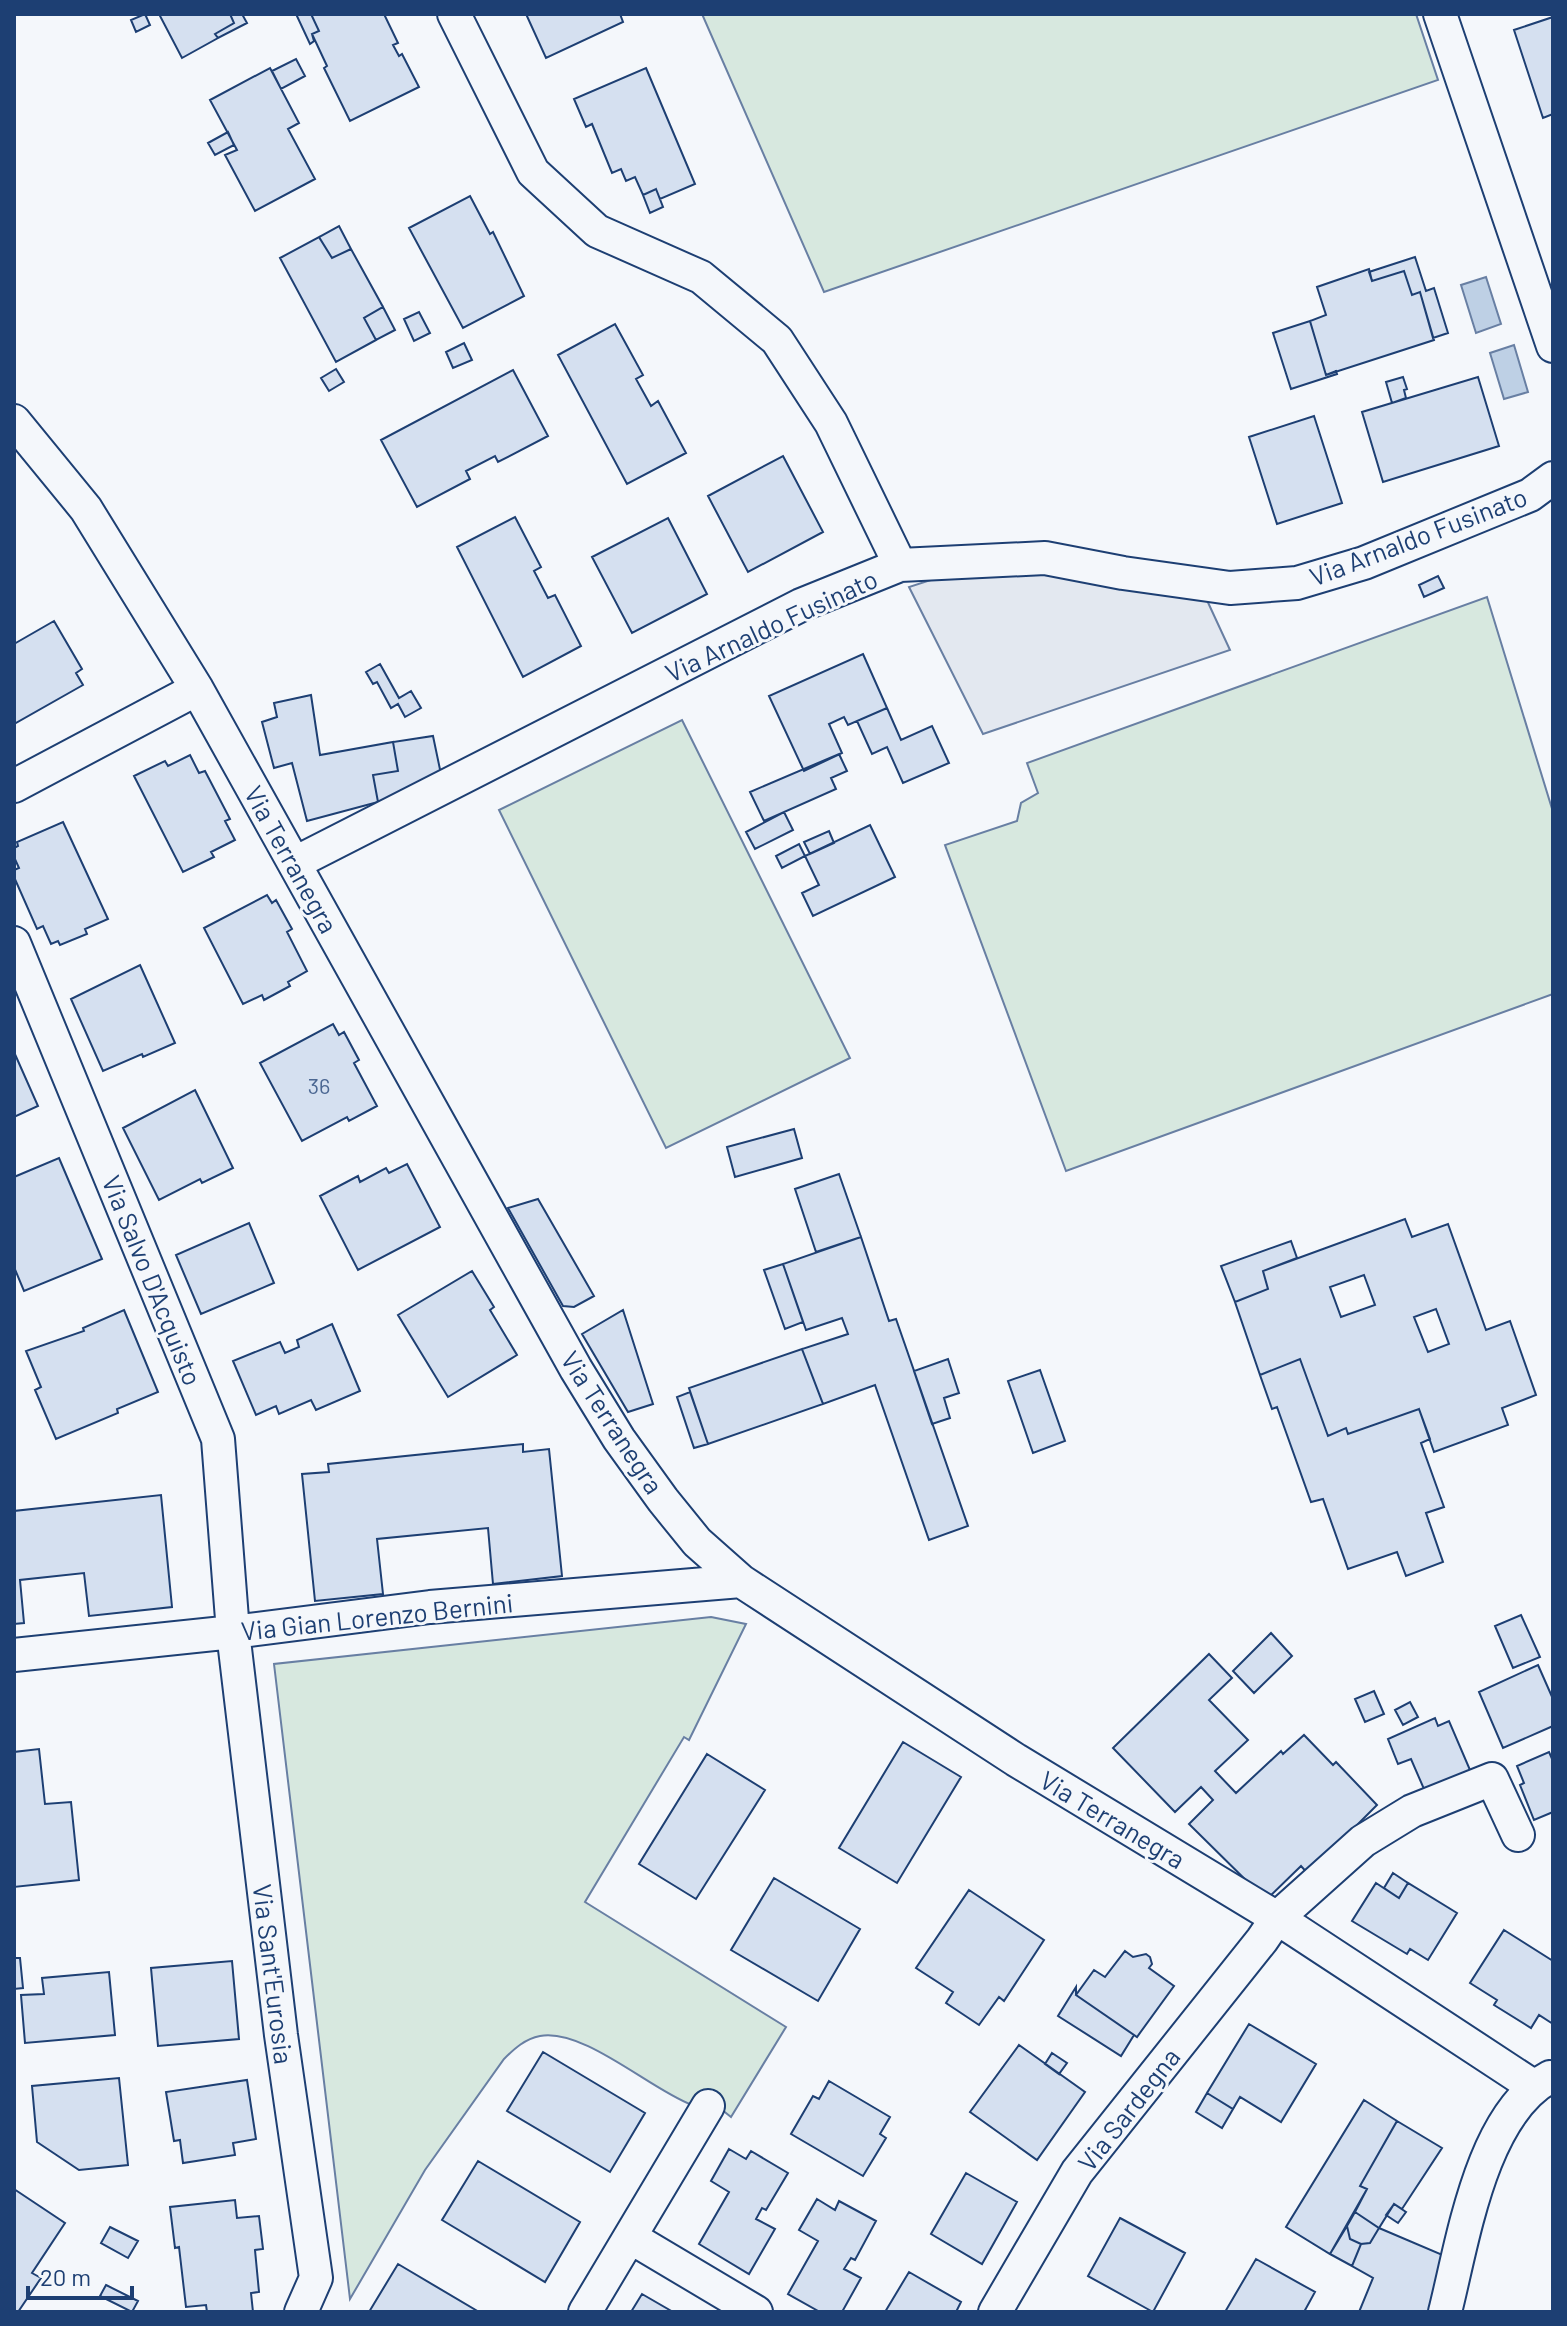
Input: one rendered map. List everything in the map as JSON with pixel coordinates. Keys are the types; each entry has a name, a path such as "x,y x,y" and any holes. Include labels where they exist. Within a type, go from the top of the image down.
{"street":[{"path":"454,14 533,172 597,231 701,277 777,340 831,423 900,565"},
{"path":"1440,14 1553,346"},
{"name":"Via Terranegra","path":"14,421 86,509 197,689 576,1369 619,1439 697,1542 741,1581 1016,1760 1543,2081"},
{"name":"Via Arnaldo Fusinato","path":"295,863 801,605 900,565 1045,558 1230,588 1297,583 1364,563 1530,495 1553,478"},
{"path":"14,786 197,689"},
{"name":"Via Salvo D'Acquisto","path":"14,943 218,1439 233,1632"},
{"name":"Via Gian Lorenzo Bernini","path":"14,1655 430,1607 741,1581"},
{"name":"Via Sant'Eurosia","path":"233,1632 281,2035 316,2278 301,2312"},
{"name":"Via Sardegna","path":"995,2312 1077,2172 1277,1918 1363,1841 1412,1811 1492,1779 1518,1835"},
{"path":"1445,2312 1480,2175 1499,2131 1543,2081"},
{"path":"585,2312 708,2106"},
{"path":"630,2237 756,2312"}],"shaded area":[{"path":"702,14 1416,14 1438,80 824,292"},
{"path":"1041,571 1205,596 1230,650 983,734 909,587 949,574"},
{"path":"1487,597 1553,812 1553,994 1066,1171 945,845 1017,821 1021,803 1038,793 1027,763"},
{"path":"682,720 850,1058 666,1148 499,810"},
{"path":"711,1617 746,1624 689,1740 684,1737 585,1902 786,2027 731,2117 716,2105 695,2106 676,2097 577,2041 540,2036 525,2042 504,2059 425,2170 350,2299 274,1664"}],"water":[{"path":"1486,277 1501,324 1476,333 1461,285"},
{"path":"1514,345 1528,392 1504,399 1490,353"}],"building":[{"path":"145,14 150,25 136,32 131,20"},
{"path":"159,14 230,14 234,23 215,34 218,38 182,58"},
{"path":"230,14 242,14 247,23 218,38 215,34 234,23"},
{"path":"296,14 311,14 319,31 312,34 314,41 310,44"},
{"path":"311,14 384,14 398,43 393,45 399,56 402,54 419,87 350,121 324,68 327,66 312,34 319,31"},
{"path":"526,14 620,14 623,22 546,58"},
{"path":"1553,17 1553,114 1543,118 1514,30"},
{"path":"296,59 305,76 281,89 272,71"},
{"path":"270,68 299,123 288,129 315,179 255,211 225,155 237,150 210,100"},
{"path":"646,68 695,184 660,199 656,189 643,195 635,177 626,181 621,169 612,173 592,124 586,127 574,99"},
{"path":"228,132 234,145 215,155 208,143"},
{"path":"656,189 663,207 650,213 643,195"},
{"path":"470,196 490,234 493,232 524,296 463,328 409,228"},
{"path":"339,226 351,249 332,258 319,237"},
{"path":"319,237 332,258 351,249 383,307 364,318 376,340 336,362 280,258"},
{"path":"1415,257 1426,291 1434,288 1448,333 1433,338 1420,292 1412,295 1404,271 1372,281 1369,272"},
{"path":"1369,269 1372,281 1404,271 1412,295 1420,292 1434,340 1326,375 1310,321 1326,315 1317,287"},
{"path":"383,307 395,330 376,340 364,318"},
{"path":"419,312 430,333 414,341 404,319"},
{"path":"1310,321 1326,375 1336,371 1337,374 1291,389 1273,333"},
{"path":"615,324 643,375 636,379 651,406 658,401 686,453 627,484 558,355"},
{"path":"464,343 472,360 453,368 446,352"},
{"path":"336,369 344,382 329,391 321,378"},
{"path":"513,370 548,436 498,462 495,456 466,471 470,479 417,507 381,440"},
{"path":"1403,377 1406,398 1392,403 1386,382"},
{"path":"1478,377 1499,446 1383,482 1362,412"},
{"path":"1314,416 1342,503 1277,524 1249,437"},
{"path":"783,456 823,532 748,572 708,496"},
{"path":"515,517 541,567 534,571 548,598 555,595 581,646 523,677 457,547"},
{"path":"668,518 707,594 632,633 592,557"},
{"path":"1438,576 1444,588 1424,597 1419,585"},
{"path":"54,621 82,669 76,673 83,685 14,724 14,644"},
{"path":"863,654 887,708 848,725 844,717 829,724 842,753 804,771 769,696"},
{"path":"380,664 399,698 411,691 421,708 405,717 398,704 391,708 377,682 373,684 366,672"},
{"path":"311,695 320,755 393,742 398,771 373,775 378,802 307,821 292,763 274,768 262,722 277,717 274,703"},
{"path":"887,708 901,740 932,726 949,763 903,783 887,747 872,754 857,721"},
{"path":"433,736 442,779 378,802 373,775 398,771 393,742"},
{"path":"839,754 847,771 831,778 836,789 764,821 750,792"},
{"path":"190,755 199,773 205,771 230,819 225,821 235,840 211,852 214,857 183,872 134,776 165,761 168,766"},
{"path":"784,812 793,830 755,849 746,832"},
{"path":"63,822 108,919 85,929 87,934 60,945 58,941 51,944 43,926 37,929 14,877 14,870 19,868 14,848 18,846 17,842"},
{"path":"870,825 895,877 813,916 802,893 819,885 805,856"},
{"path":"829,831 834,843 810,854 804,842"},
{"path":"799,844 805,856 782,868 776,856"},
{"path":"267,895 272,903 276,900 292,929 287,932 307,971 288,982 290,986 264,1000 262,995 243,1004 204,928"},
{"path":"140,965 175,1043 103,1071 71,999"},
{"path":"333,1024 339,1035 344,1032 359,1060 354,1063 377,1106 349,1121 347,1117 302,1141 260,1063"},
{"path":"14,1052 38,1106 14,1117"},
{"path":"195,1090 233,1168 202,1183 200,1179 159,1200 123,1128"},
{"path":"794,1129 802,1158 735,1177 727,1147"},
{"path":"59,1158 102,1259 24,1291 14,1267 14,1177"},
{"path":"407,1164 440,1227 358,1270 320,1196 358,1176 360,1182 386,1168 389,1173"},
{"path":"839,1174 861,1237 816,1252 795,1189"},
{"path":"538,1199 594,1296 574,1307 563,1306 508,1208"},
{"path":"1405,1219 1412,1237 1448,1224 1486,1330 1510,1321 1536,1395 1502,1408 1508,1425 1434,1452 1419,1409 1348,1434 1346,1428 1328,1436 1300,1359 1260,1375 1235,1302 1268,1289 1263,1271","holes":["1364,1275 1375,1305 1341,1317 1330,1287","1436,1309 1449,1344 1428,1352 1414,1317"]},
{"path":"249,1223 274,1283 201,1314 176,1255"},
{"path":"861,1237 889,1321 896,1319 968,1526 929,1540 875,1385 823,1404 802,1349 848,1334 842,1318 806,1330 783,1264"},
{"path":"1291,1241 1297,1258 1263,1271 1268,1289 1235,1302 1221,1266"},
{"path":"783,1264 803,1322 785,1329 764,1270"},
{"path":"472,1271 494,1307 490,1310 517,1355 448,1397 398,1315"},
{"path":"124,1310 158,1392 56,1439 35,1390 41,1387 26,1351 84,1331 83,1328"},
{"path":"623,1310 653,1404 628,1412 582,1334"},
{"path":"332,1324 360,1391 316,1410 311,1400 279,1414 276,1406 256,1415 233,1361 280,1342 285,1353 299,1347 297,1340"},
{"path":"802,1349 823,1404 708,1444 689,1388"},
{"path":"948,1359 959,1393 944,1398 950,1418 932,1424 914,1371"},
{"path":"1300,1359 1328,1436 1346,1428 1348,1434 1419,1409 1430,1439 1421,1443 1444,1507 1426,1513 1443,1562 1406,1576 1397,1552 1348,1569 1323,1499 1311,1502 1277,1407 1272,1409 1260,1375"},
{"path":"1040,1370 1065,1441 1033,1453 1008,1381"},
{"path":"690,1392 708,1444 694,1448 677,1397"},
{"path":"523,1444 523,1452 549,1449 562,1576 493,1584 488,1528 377,1539 383,1594 315,1601 302,1474 329,1472 328,1464"},
{"path":"161,1495 172,1607 89,1616 84,1573 20,1580 24,1623 14,1624 14,1511"},
{"path":"1521,1615 1540,1657 1513,1668 1495,1626"},
{"path":"1271,1633 1292,1656 1254,1693 1233,1671"},
{"path":"1209,1654 1232,1678 1209,1700 1248,1740 1215,1771 1236,1793 1281,1751 1283,1754 1304,1735 1333,1765 1336,1762 1377,1805 1356,1826 1359,1829 1310,1876 1301,1866 1266,1900 1189,1824 1213,1800 1201,1787 1175,1812 1113,1748"},
{"path":"1538,1665 1553,1699 1553,1726 1503,1748 1479,1692"},
{"path":"1374,1691 1384,1714 1365,1722 1355,1699"},
{"path":"1410,1702 1418,1717 1403,1725 1395,1710"},
{"path":"1435,1718 1438,1726 1449,1721 1473,1777 1427,1796 1411,1759 1398,1764 1388,1739"},
{"path":"903,1742 961,1777 897,1883 839,1848"},
{"path":"39,1749 45,1804 71,1802 79,1880 14,1887 14,1752"},
{"path":"1549,1752 1553,1761 1553,1812 1534,1820 1520,1785 1524,1783 1517,1766"},
{"path":"707,1754 765,1790 696,1899 639,1864"},
{"path":"1393,1873 1408,1883 1399,1898 1384,1888"},
{"path":"774,1878 860,1929 818,2001 731,1950"},
{"path":"1376,1883 1399,1898 1408,1883 1457,1913 1428,1960 1410,1949 1407,1954 1352,1921"},
{"path":"969,1890 1044,1940 1004,2001 999,1997 979,2025 946,2003 953,1992 916,1968"},
{"path":"1504,1930 1553,1961 1553,2024 1539,2015 1531,2028 1494,2005 1497,2000 1470,1983"},
{"path":"1125,1951 1133,1957 1146,1954 1152,1964 1149,1968 1174,1986 1137,2037 1076,1995 1094,1970 1105,1977"},
{"path":"14,1958 20,1958 23,1988 14,1989"},
{"path":"232,1961 239,2039 158,2046 151,1968"},
{"path":"109,1972 115,2035 25,2043 21,1995 44,1994 42,1978"},
{"path":"1076,1987 1076,1995 1134,2035 1121,2056 1058,2016"},
{"path":"1249,2024 1316,2064 1281,2122 1240,2097 1233,2109 1207,2093"},
{"path":"1019,2045 1085,2092 1037,2160 970,2112"},
{"path":"543,2052 645,2113 610,2172 507,2111"},
{"path":"1052,2053 1067,2063 1059,2074 1045,2064"},
{"path":"119,2078 128,2165 79,2170 37,2142 32,2086"},
{"path":"247,2080 256,2139 233,2143 235,2155 183,2163 180,2140 174,2141 166,2092"},
{"path":"829,2081 890,2117 880,2134 886,2138 863,2176 791,2134 813,2096 819,2099"},
{"path":"1207,2093 1233,2109 1222,2128 1196,2112"},
{"path":"1364,2100 1397,2121 1360,2186 1367,2189 1330,2254 1286,2227"},
{"path":"1397,2121 1442,2148 1402,2209 1394,2204 1379,2228 1355,2212 1367,2189 1360,2186"},
{"path":"729,2149 746,2159 751,2151 788,2173 766,2210 762,2208 756,2219 775,2229 749,2274 699,2244 729,2192 711,2181"},
{"path":"478,2161 580,2222 545,2282 442,2220"},
{"path":"966,2173 1017,2202 982,2264 931,2234"},
{"path":"14,2189 65,2223 32,2273 41,2278 18,2312 14,2312"},
{"path":"817,2199 835,2210 839,2201 876,2221 855,2260 851,2258 844,2269 861,2278 842,2312 820,2312 788,2294 818,2241 799,2230"},
{"path":"235,2200 237,2218 259,2216 263,2249 255,2250 259,2292 251,2293 253,2312 207,2312 206,2305 186,2307 179,2247 175,2248 170,2207"},
{"path":"1394,2204 1406,2212 1398,2223 1386,2215"},
{"path":"1355,2212 1379,2228 1370,2243 1361,2244 1350,2239 1347,2226"},
{"path":"1120,2218 1185,2253 1153,2312 1088,2276"},
{"path":"1347,2226 1350,2239 1361,2244 1352,2266 1330,2254"},
{"path":"110,2227 138,2241 128,2258 101,2243"},
{"path":"1379,2228 1445,2256 1431,2312 1359,2312 1373,2278 1352,2266 1361,2244 1370,2243"},
{"path":"1256,2259 1315,2292 1304,2312 1225,2312"},
{"path":"398,2264 479,2312 369,2312"},
{"path":"909,2272 961,2302 956,2312 885,2312"},
{"path":"106,2285 138,2301 132,2312 100,2296"},
{"path":"642,2294 673,2312 631,2312"}]}
